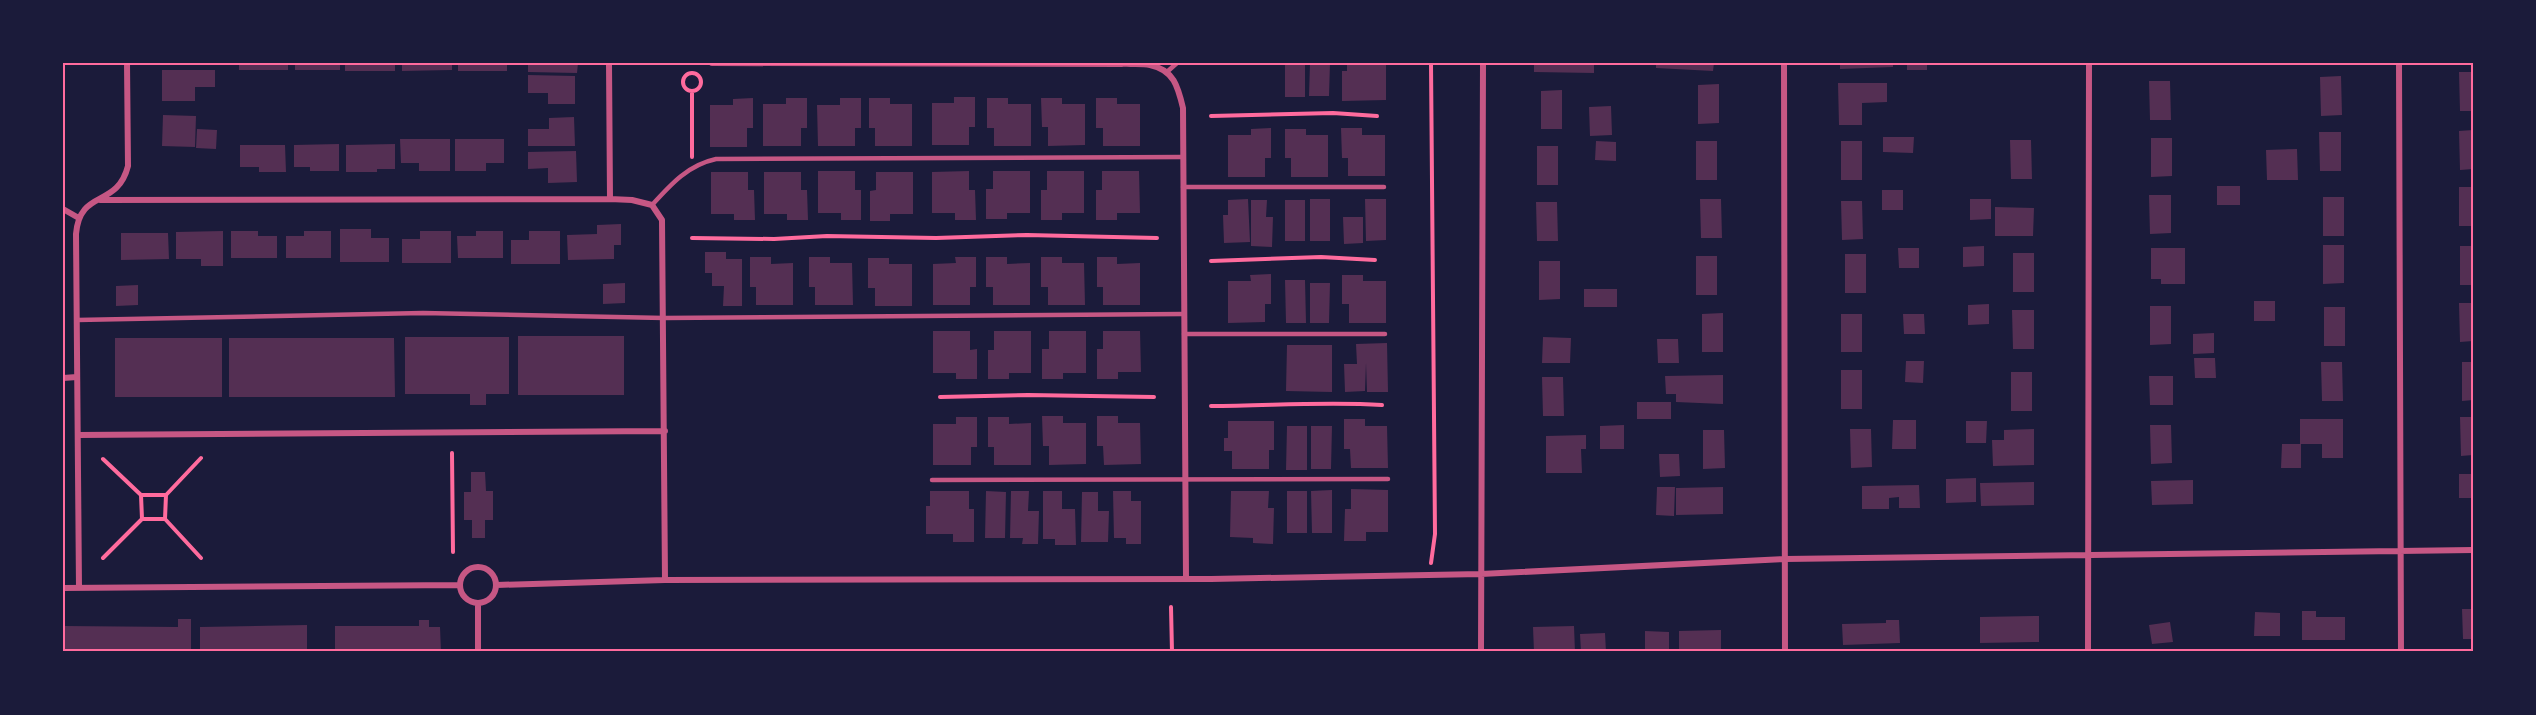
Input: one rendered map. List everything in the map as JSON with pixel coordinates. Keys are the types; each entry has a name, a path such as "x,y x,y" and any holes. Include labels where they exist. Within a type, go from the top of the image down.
{"street":[{"path":"79,588 77,218 85,207 115,191 124,180 128,166 127,63"},
{"path":"609,63 610,199"},
{"path":"712,63 1122,64 1150,65 1168,71 1178,86 1183,108 1186,579"},
{"path":"1481,652 1483,63"},
{"path":"1784,63 1785,652"},
{"path":"2088,652 2089,63"},
{"path":"2399,63 2401,652"},
{"path":"97,200 610,199 652,204 662,220 665,580"},
{"path":"63,209 77,218"},
{"path":"63,378 77,377"},
{"path":"78,435 665,431"},
{"path":"497,585 665,580 1186,579 1481,574 1785,558 2473,550"},
{"path":"476,566 489,569 497,585 491,599 478,603 466,598 460,585 465,572 476,566"},
{"path":"63,588 460,585"},
{"path":"478,603 478,652"}],"lane":[{"path":"1168,71 1177,63"},
{"path":"652,204 689,169 703,161 716,159 1183,157"},
{"path":"1184,187 1384,187"},
{"path":"77,320 423,313 664,318 1184,314"},
{"path":"1184,334 1385,334"},
{"path":"932,480 1388,479"}],"path":[{"path":"1431,63 1435,534 1431,563"},
{"path":"693,73 698,76 701,83 699,88 692,91 686,89 683,82 687,75 693,73"},
{"path":"692,91 692,157"},
{"path":"1211,116 1333,113 1377,116"},
{"path":"692,238 774,239 827,236 936,238 1027,235 1157,238"},
{"path":"1211,261 1321,257 1375,260"},
{"path":"940,397 1028,395 1154,397"},
{"path":"1211,406 1280,406 1334,402 1382,405"},
{"path":"452,453 453,552"},
{"path":"201,458 166,495 165,519 201,558"},
{"path":"104,459 141,495 142,519"},
{"path":"141,495 166,495"},
{"path":"103,558 142,519 165,519"},
{"path":"1171,607 1172,652"}],"building":[{"path":"239,63 288,63 288,70 239,70"},
{"path":"295,63 340,63 340,70 295,70"},
{"path":"345,63 395,63 395,71 345,71"},
{"path":"402,63 452,63 452,70 402,71"},
{"path":"458,63 507,63 507,71 458,71"},
{"path":"528,63 578,63 577,73 528,72"},
{"path":"1285,63 1305,63 1305,97 1285,97"},
{"path":"1310,63 1330,63 1329,96 1309,96"},
{"path":"1347,63 1386,63 1386,100 1342,101 1342,71 1347,71"},
{"path":"1534,63 1594,63 1594,73 1534,72"},
{"path":"1656,63 1714,63 1713,71 1656,68"},
{"path":"1840,63 1893,63 1893,67 1840,69"},
{"path":"1907,63 1927,63 1927,70 1907,70"},
{"path":"1990,63 2017,63 2017,65 1990,65"},
{"path":"162,70 215,70 215,87 195,87 195,101 162,101"},
{"path":"2459,72 2473,72 2473,111 2460,111"},
{"path":"528,75 575,76 575,104 548,104 548,93 528,93"},
{"path":"2341,76 2342,115 2321,116 2320,77"},
{"path":"2149,81 2170,81 2171,120 2150,120"},
{"path":"1838,83 1887,83 1887,102 1862,103 1862,125 1839,125"},
{"path":"1719,84 1719,123 1698,124 1698,85"},
{"path":"1562,90 1562,129 1541,129 1541,91"},
{"path":"954,97 975,97 975,127 969,127 969,145 932,145 932,103 954,103"},
{"path":"753,98 753,128 747,128 747,147 710,147 710,105 733,105 733,99"},
{"path":"786,98 807,98 807,128 801,128 801,146 763,146 763,104 786,104"},
{"path":"840,98 861,98 861,128 855,128 855,146 818,146 817,105 840,105"},
{"path":"869,98 890,98 890,104 912,104 912,146 875,146 875,128 869,128"},
{"path":"987,98 1008,98 1008,104 1031,104 1031,146 994,146 994,128 987,128"},
{"path":"1041,98 1062,98 1062,104 1085,104 1085,145 1048,146 1048,127 1042,127"},
{"path":"1096,98 1117,98 1117,104 1140,104 1140,146 1103,146 1103,128 1096,128"},
{"path":"1611,106 1612,135 1590,136 1589,107"},
{"path":"163,115 196,116 195,147 162,146"},
{"path":"574,117 575,146 528,146 528,129 549,129 549,118"},
{"path":"1271,128 1271,158 1265,158 1265,177 1228,177 1228,135 1251,135 1251,129"},
{"path":"1341,128 1362,128 1362,135 1385,135 1385,176 1348,176 1348,158 1342,158"},
{"path":"197,129 217,130 216,149 196,148"},
{"path":"1285,129 1306,129 1306,135 1328,135 1328,177 1291,177 1291,158 1285,158"},
{"path":"2473,130 2473,169 2460,170 2459,131"},
{"path":"2319,132 2341,132 2341,171 2320,171"},
{"path":"1883,137 1914,137 1913,153 1883,152"},
{"path":"2151,138 2172,138 2172,176 2151,177"},
{"path":"400,139 450,139 450,171 419,171 419,163 401,163"},
{"path":"455,139 504,139 504,163 486,163 486,171 455,171"},
{"path":"2010,140 2031,140 2032,179 2011,179"},
{"path":"1596,141 1616,142 1616,161 1595,160"},
{"path":"1696,141 1717,141 1717,180 1696,180"},
{"path":"1841,141 1862,141 1862,180 1841,180"},
{"path":"339,144 339,171 310,171 310,167 294,167 294,145"},
{"path":"395,144 395,169 377,169 377,172 346,172 346,145"},
{"path":"240,145 285,145 286,172 259,172 259,167 240,167"},
{"path":"1537,146 1558,146 1558,185 1537,185"},
{"path":"2297,149 2298,180 2267,180 2266,150"},
{"path":"576,151 577,182 548,183 548,168 528,169 528,152"},
{"path":"818,171 855,171 855,190 861,190 861,220 841,220 841,213 818,213"},
{"path":"969,171 969,190 975,190 976,220 955,220 955,213 932,213 932,172"},
{"path":"993,171 1030,171 1030,213 1007,213 1007,219 986,219 986,189 993,189"},
{"path":"1047,171 1084,171 1084,213 1062,213 1062,220 1041,220 1041,190 1047,190"},
{"path":"1102,171 1139,171 1140,213 1117,213 1117,220 1096,220 1096,190 1102,190"},
{"path":"711,172 748,172 748,190 754,190 755,220 734,220 734,214 711,214"},
{"path":"764,172 801,172 801,190 807,190 808,220 787,220 787,214 764,214"},
{"path":"876,172 913,172 913,214 890,214 890,221 870,221 870,191 876,190"},
{"path":"2217,186 2240,186 2240,205 2217,205"},
{"path":"2459,187 2473,187 2473,226 2459,226"},
{"path":"1882,190 1903,190 1903,210 1882,210"},
{"path":"2149,195 2171,195 2171,233 2150,234"},
{"path":"2323,197 2344,197 2344,236 2323,236"},
{"path":"1248,199 1250,242 1224,243 1223,215 1228,215 1228,200"},
{"path":"1310,199 1330,199 1330,241 1310,241"},
{"path":"1365,199 1386,199 1386,240 1366,241"},
{"path":"1700,199 1721,199 1722,238 1701,238"},
{"path":"1970,199 1991,199 1991,219 1970,220"},
{"path":"1251,200 1267,200 1266,217 1273,217 1272,247 1251,246"},
{"path":"1285,200 1305,200 1305,241 1285,241"},
{"path":"1841,201 1862,201 1863,239 1842,240"},
{"path":"1536,202 1557,202 1558,241 1537,241"},
{"path":"1995,207 2034,208 2033,236 1995,236"},
{"path":"1343,217 1363,217 1363,243 1344,244"},
{"path":"621,224 621,245 614,245 614,259 568,260 567,235 597,234 597,225"},
{"path":"340,229 371,229 371,238 389,238 389,262 340,262"},
{"path":"223,231 223,266 201,266 201,259 176,259 176,232"},
{"path":"231,231 258,231 258,236 277,236 277,258 231,258"},
{"path":"304,231 331,231 331,258 286,258 286,236 304,236"},
{"path":"420,231 451,231 451,263 402,263 402,239 420,239"},
{"path":"476,231 503,231 503,258 458,258 457,236 476,236"},
{"path":"529,231 560,231 560,264 511,264 511,240 529,240"},
{"path":"121,233 168,233 169,259 121,260"},
{"path":"2323,245 2344,245 2344,283 2323,284"},
{"path":"1984,246 1984,266 1963,267 1963,247"},
{"path":"2460,246 2473,246 2473,285 2460,285"},
{"path":"1898,248 1919,248 1919,268 1899,268"},
{"path":"2151,248 2185,248 2185,284 2161,284 2161,279 2151,279"},
{"path":"705,252 726,252 726,259 742,259 742,306 723,306 724,286 712,286 712,273 705,273"},
{"path":"2013,253 2034,253 2034,292 2013,292"},
{"path":"1845,254 1866,254 1866,293 1845,293"},
{"path":"1696,256 1717,256 1717,295 1696,295"},
{"path":"750,257 771,257 771,264 793,263 793,305 756,305 756,287 750,287"},
{"path":"809,257 830,257 830,263 852,263 853,305 815,305 815,287 809,287"},
{"path":"955,257 976,257 976,287 970,287 970,305 933,305 933,264 956,263"},
{"path":"986,257 1007,257 1007,264 1030,263 1030,305 993,305 993,287 986,287"},
{"path":"1041,257 1062,257 1062,263 1084,263 1085,305 1048,305 1048,287 1041,287"},
{"path":"1097,257 1117,257 1117,264 1140,263 1140,305 1103,305 1103,287 1097,287"},
{"path":"868,258 889,258 889,264 912,264 912,306 875,306 875,288 868,288"},
{"path":"1539,261 1560,261 1560,299 1539,300"},
{"path":"1271,274 1271,304 1265,304 1265,322 1228,323 1228,281 1251,281 1250,275"},
{"path":"1342,275 1363,275 1363,281 1386,281 1386,323 1349,323 1349,304 1342,304"},
{"path":"1285,280 1305,280 1306,323 1286,323"},
{"path":"625,283 625,303 603,304 603,284"},
{"path":"1310,283 1330,283 1329,323 1310,323"},
{"path":"138,285 138,305 116,306 116,286"},
{"path":"1584,289 1617,289 1617,307 1584,307"},
{"path":"2254,301 2275,301 2275,321 2254,321"},
{"path":"2459,303 2473,303 2473,341 2460,342"},
{"path":"1989,304 1989,324 1968,325 1968,305"},
{"path":"2150,306 2171,306 2171,344 2150,345"},
{"path":"2324,307 2345,307 2345,346 2324,346"},
{"path":"2012,310 2034,310 2034,349 2013,349"},
{"path":"1723,313 1723,352 1702,352 1702,314"},
{"path":"1841,314 1862,314 1862,352 1841,352"},
{"path":"1903,314 1924,314 1925,334 1904,334"},
{"path":"933,331 970,331 970,350 977,349 977,379 956,379 956,373 933,373"},
{"path":"994,331 1031,331 1031,373 1009,373 1009,379 988,379 988,350 994,350"},
{"path":"1049,331 1086,331 1086,373 1063,373 1063,379 1042,379 1042,349 1049,349"},
{"path":"1103,331 1140,331 1141,372 1118,372 1118,379 1097,379 1097,349 1103,349"},
{"path":"2214,333 2214,353 2193,354 2193,334"},
{"path":"518,336 624,336 624,395 518,395"},
{"path":"405,337 509,337 509,394 486,394 486,405 470,405 470,394 405,394"},
{"path":"1543,337 1571,338 1570,363 1542,363"},
{"path":"115,338 222,338 222,397 115,397"},
{"path":"229,338 394,338 395,397 229,397"},
{"path":"1657,339 1678,339 1679,363 1658,363"},
{"path":"1387,343 1388,392 1367,392 1366,363 1365,391 1345,392 1344,364 1357,364 1356,344"},
{"path":"1287,345 1332,345 1332,392 1286,391"},
{"path":"2194,358 2215,358 2216,378 2195,378"},
{"path":"1906,361 1924,361 1923,383 1905,382"},
{"path":"2321,362 2342,362 2343,401 2322,401"},
{"path":"2462,362 2473,362 2473,400 2462,401"},
{"path":"1841,370 1862,370 1862,409 1841,409"},
{"path":"2011,372 2032,372 2032,411 2011,411"},
{"path":"1723,375 1723,404 1676,402 1676,394 1666,394 1665,376"},
{"path":"2149,376 2173,376 2173,405 2150,405"},
{"path":"1542,377 1563,377 1564,416 1543,416"},
{"path":"1637,402 1671,402 1671,419 1637,419"},
{"path":"1042,416 1063,416 1063,423 1086,423 1086,464 1049,465 1049,446 1043,446"},
{"path":"1097,416 1118,416 1118,423 1140,423 1141,464 1104,465 1103,446 1097,446"},
{"path":"956,417 977,417 977,447 971,447 971,465 933,465 933,424 956,424"},
{"path":"988,417 1009,417 1009,424 1031,423 1031,465 994,465 994,447 988,447"},
{"path":"2460,417 2473,417 2473,455 2461,456"},
{"path":"1344,419 1365,419 1365,426 1387,426 1388,468 1351,468 1350,449 1344,449"},
{"path":"2300,419 2343,419 2343,458 2322,458 2322,444 2300,444"},
{"path":"1893,420 1916,420 1916,449 1892,449"},
{"path":"1228,421 1274,421 1274,450 1269,450 1269,469 1232,469 1232,451 1224,451 1224,438 1228,438"},
{"path":"1966,421 1987,421 1986,443 1966,443"},
{"path":"1624,425 1624,449 1600,449 1600,426"},
{"path":"2150,425 2171,425 2172,463 2151,464"},
{"path":"1287,426 1307,426 1307,470 1286,470"},
{"path":"1311,426 1332,426 1331,469 1311,469"},
{"path":"1850,429 1871,429 1872,467 1851,468"},
{"path":"2034,429 2034,465 1993,466 1992,440 2004,440 2004,430"},
{"path":"1703,430 1724,430 1725,468 1703,469"},
{"path":"1586,435 1586,449 1581,449 1582,473 1546,473 1546,436"},
{"path":"2282,444 2301,444 2301,468 2281,468"},
{"path":"1659,454 1679,454 1680,476 1660,477"},
{"path":"471,472 485,472 486,491 493,491 493,520 485,520 485,538 472,538 472,520 464,520 464,492 471,492"},
{"path":"2459,474 2473,474 2473,498 2459,498"},
{"path":"1976,478 1976,502 1946,503 1946,479"},
{"path":"2193,480 2193,504 2152,505 2151,481"},
{"path":"2034,482 2034,505 1981,506 1980,483"},
{"path":"1919,485 1920,508 1899,508 1899,497 1889,498 1889,509 1862,509 1862,486"},
{"path":"1657,487 1675,487 1674,516 1656,515"},
{"path":"1723,487 1723,514 1676,515 1676,488"},
{"path":"1351,489 1388,490 1388,532 1366,532 1366,541 1344,541 1345,509 1351,509"},
{"path":"1332,490 1332,533 1312,533 1311,491"},
{"path":"930,491 969,491 969,509 974,509 974,542 953,542 953,534 926,534 926,506 930,506"},
{"path":"986,491 1006,492 1005,538 985,538"},
{"path":"1011,491 1029,491 1028,511 1039,511 1038,544 1022,544 1023,538 1010,538"},
{"path":"1043,491 1062,491 1062,509 1075,509 1076,545 1055,545 1055,539 1043,539"},
{"path":"1113,491 1131,491 1131,501 1141,501 1141,544 1126,544 1126,538 1114,538"},
{"path":"1231,491 1269,491 1268,508 1274,508 1273,544 1253,543 1253,538 1230,537"},
{"path":"1287,491 1307,491 1307,533 1287,533"},
{"path":"1082,492 1098,492 1098,511 1109,511 1108,542 1081,542"},
{"path":"2462,609 2473,609 2473,639 2463,639"},
{"path":"2302,611 2316,611 2316,617 2345,617 2345,640 2302,640"},
{"path":"2255,612 2280,613 2280,636 2254,636"},
{"path":"2039,616 2039,642 1980,643 1980,617"},
{"path":"178,619 191,619 191,652 63,652 63,626 178,627"},
{"path":"419,620 429,620 429,627 440,627 441,652 335,652 335,626 419,626"},
{"path":"1886,620 1899,620 1900,643 1843,645 1842,624 1886,623"},
{"path":"2170,622 2173,642 2152,644 2149,625"},
{"path":"307,625 307,652 200,652 200,627"},
{"path":"1574,626 1575,652 1534,652 1533,627"},
{"path":"1721,630 1721,652 1679,652 1679,631"},
{"path":"1645,631 1669,632 1669,652 1645,652"},
{"path":"1605,633 1606,652 1581,652 1580,634"}]}
